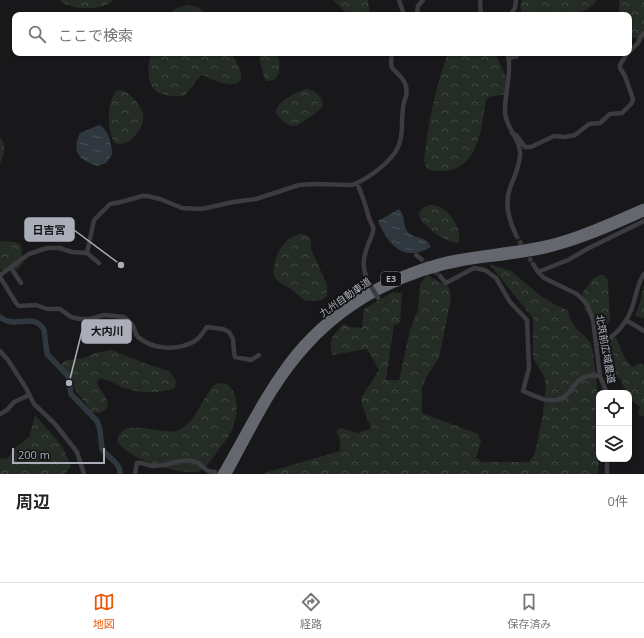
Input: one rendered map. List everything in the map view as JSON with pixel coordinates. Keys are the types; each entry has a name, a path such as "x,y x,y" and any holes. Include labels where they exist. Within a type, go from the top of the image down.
{"highway":[{"name":"九州自動車道","path":"218,473 263,398 296,352 324,323 363,295 392,279 434,264 557,241 644,208"},
{"name":"九州自動車道","path":"228,474 268,400 292,365 310,344 327,328 366,299 398,282 424,272 464,262 516,255 557,247 586,237 644,213"}],"street":[{"path":"399,0 403,12"},
{"path":"417,12 418,6 423,0"},
{"path":"480,0 480,12"},
{"path":"512,12 515,8 516,0"},
{"path":"632,48 638,43 644,33"},
{"path":"87,253 94,220 110,204 147,196 160,199 182,208 194,210 208,209 233,202 256,199 299,185 352,185 357,183 380,168 389,160 398,147 402,130 403,106 407,89 402,77 392,68 392,56"},
{"path":"508,56 505,112 506,118 519,148 520,155 518,169 507,197 507,206 508,216 516,235"},
{"path":"512,133 517,136 525,147 531,147 554,136 575,135 589,124 600,123 610,114 622,113 633,101 632,93 620,68 620,65 626,56"},
{"path":"357,183 362,194 369,220 373,227 371,238 365,252 363,263 364,272 378,298"},
{"path":"538,272 568,260 644,221"},
{"path":"99,263 87,253 72,252 59,248 47,248 29,254 0,276 16,303 21,306 36,305 47,309 60,309 71,317 90,320 104,315 124,316 134,327 138,336 161,348 174,347 194,342 207,327 223,329 229,332 233,338 235,357 251,360 259,355"},
{"name":"北筑前広域農道","path":"533,264 544,278 577,294 587,304 593,320 600,376 606,390"},
{"path":"10,268 21,283"},
{"path":"440,276 446,283 474,268 485,270 496,278 510,302 527,320 529,368 523,391 535,396 555,400 561,399 581,378 587,375 600,376"},
{"path":"596,344 606,341 615,334 626,320 634,303 640,279 644,274"},
{"path":"626,320 644,331"},
{"path":"0,351 8,360 34,404 55,424 77,452 84,474"},
{"path":"0,414 7,410 14,402 29,395"},
{"path":"135,474 137,463 141,462 152,466 189,461 196,462 209,472 218,473"},
{"path":"607,462 607,474"}],"green space":[{"path":"60,0 113,0 109,4 95,8 79,8 65,4"},
{"path":"333,0 368,0 370,12 346,12"},
{"path":"522,0 597,0 591,7 580,12 522,12 520,6"},
{"path":"619,0 644,0 644,39 632,37 632,12 619,12"},
{"path":"186,5 198,7 203,12 172,12"},
{"path":"151,56 233,56 240,69 241,79 235,84 226,84 201,75 185,95 166,95 159,93 151,85 148,73"},
{"path":"259,56 278,56 280,67 278,75 272,80 267,81 264,78"},
{"path":"447,56 496,56 507,79 509,93 494,96 486,100 480,135 476,147 470,157 463,164 453,169 434,171 427,168 424,161 430,120"},
{"path":"307,89 318,94 322,99 323,105 316,113 300,124 294,126 288,125 277,115 277,108 288,97"},
{"path":"120,90 133,97 140,106 143,120 137,134 129,141 120,144 115,143 110,132 109,110 113,96 116,91"},
{"path":"0,137 4,143 4,154 0,164"},
{"path":"429,205 435,205 441,208 452,217 458,229 459,242 448,241 434,233 423,222 419,213 422,209"},
{"path":"301,234 306,235 311,239 311,249 327,285 327,296 322,300 306,301 279,282 274,275 273,270 275,261 282,246 290,238"},
{"path":"0,241 15,242 21,245 23,263 18,269 0,270"},
{"path":"489,264 511,271 542,297 567,310 575,327 590,342 593,351 597,386 596,462 599,462 599,466 597,474 261,474 340,451 340,440 336,431 340,428 358,433 371,428 362,405 361,398 379,370 367,349 332,355 332,338 344,324 350,327 362,328 364,309 393,292 402,293 400,323 394,325 386,380 399,380 410,330 418,310 420,284 427,275 449,287 451,298 439,358 427,376 422,388 422,413 478,434 481,442 476,458 482,462 529,462 535,453 543,414 546,385 544,376 533,358 533,318"},
{"path":"601,275 605,276 608,280 610,321 606,324 596,322 591,317 582,300 582,295 590,282"},
{"path":"644,284 644,318 635,316 640,303"},
{"path":"616,337 625,359 632,367 641,363 644,366 644,416 638,415 640,407 632,400 632,390 626,390 620,379 607,374 601,341"},
{"path":"111,350 169,371 176,381 175,388 161,392 140,392 99,379 97,383 98,386 107,400 108,406 105,410 99,413 92,412 62,372 62,364 64,361 84,358 95,353"},
{"path":"218,383 227,384 234,393 237,405 236,418 227,438 209,464 201,471 178,471 153,464 131,454 122,447 117,440 121,433 126,429 143,428 169,432 183,428 195,415 209,391"},
{"path":"35,415 62,446 71,466 65,474 0,474 0,458 7,459 15,448 29,437"}],"water":[{"path":"99,125 108,134 111,142 112,155 106,163 98,166 91,164 78,155 76,146 80,133"},
{"path":"399,209 403,215 407,231 412,235 424,239 431,247 413,253 398,249 392,244 382,230 378,221"}],"waterway":[{"path":"0,317 6,321 12,322 35,322 44,330 47,354 68,376 71,394 97,421 100,430 102,449 116,464 120,470 120,474"}],"tunnel":[{"path":"516,235 533,264"},
{"path":"420,258 440,276"}],"place":[{"name":"日吉宮","path":"121,265"},
{"name":"大内川","path":"69,383"}]}
